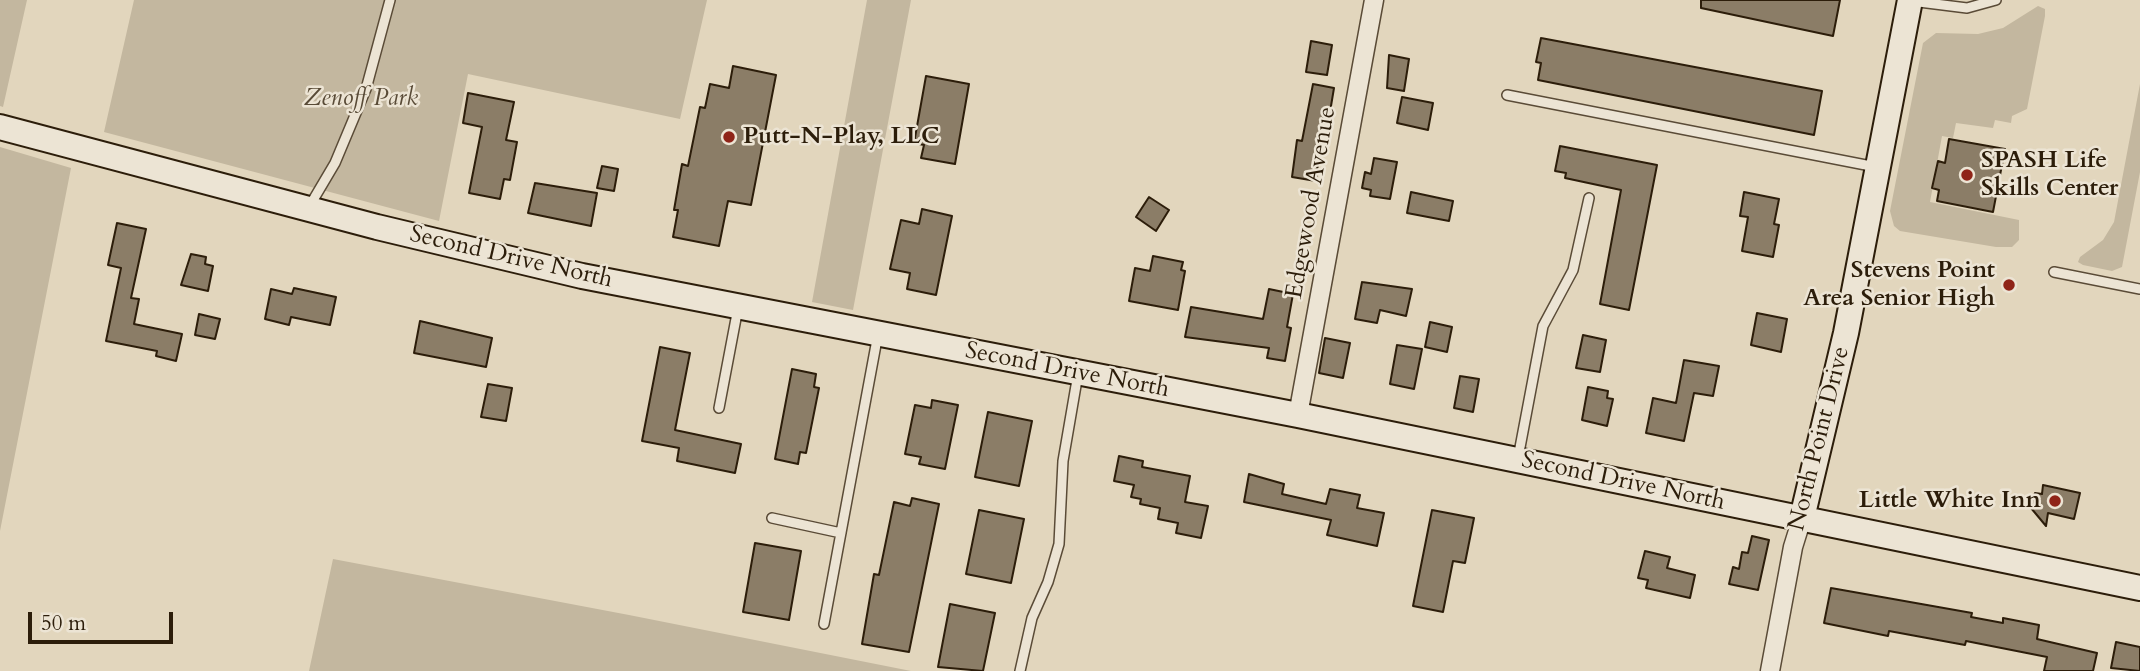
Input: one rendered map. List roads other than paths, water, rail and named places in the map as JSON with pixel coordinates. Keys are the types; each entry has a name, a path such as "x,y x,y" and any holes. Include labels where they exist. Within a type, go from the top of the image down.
{"street":[{"name":"Edgewood Avenue","path":"1298,415 1374,0"},
{"name":"North Point Drive","path":"1770,671 1793,547 1846,333 1910,1"},
{"name":"Second Drive North","path":"0,127 582,276 738,309 1298,415 2140,588"}],"lane":[{"path":"308,208 335,163 366,89 390,0"},
{"path":"1910,1 1967,8 1996,0"},
{"path":"1507,96 1877,168"},
{"path":"1518,460 1543,326 1573,270 1588,198"},
{"path":"2054,272 2140,289"},
{"path":"719,408 738,309"},
{"path":"824,624 878,334"},
{"path":"1020,671 1032,618 1048,582 1059,544 1063,461 1078,373"},
{"path":"772,518 841,533"}],"place":[{"name":"Putt-N-Play, LLC","path":"729,137"},
{"name":"SPASH Life Skills Center","path":"1967,175"},
{"name":"Stevens Point Area Senior High","path":"2009,285"},
{"name":"Little White Inn","path":"2055,501"}],"park label":[{"name":"Zenoff Park","path":"361,99"}]}
